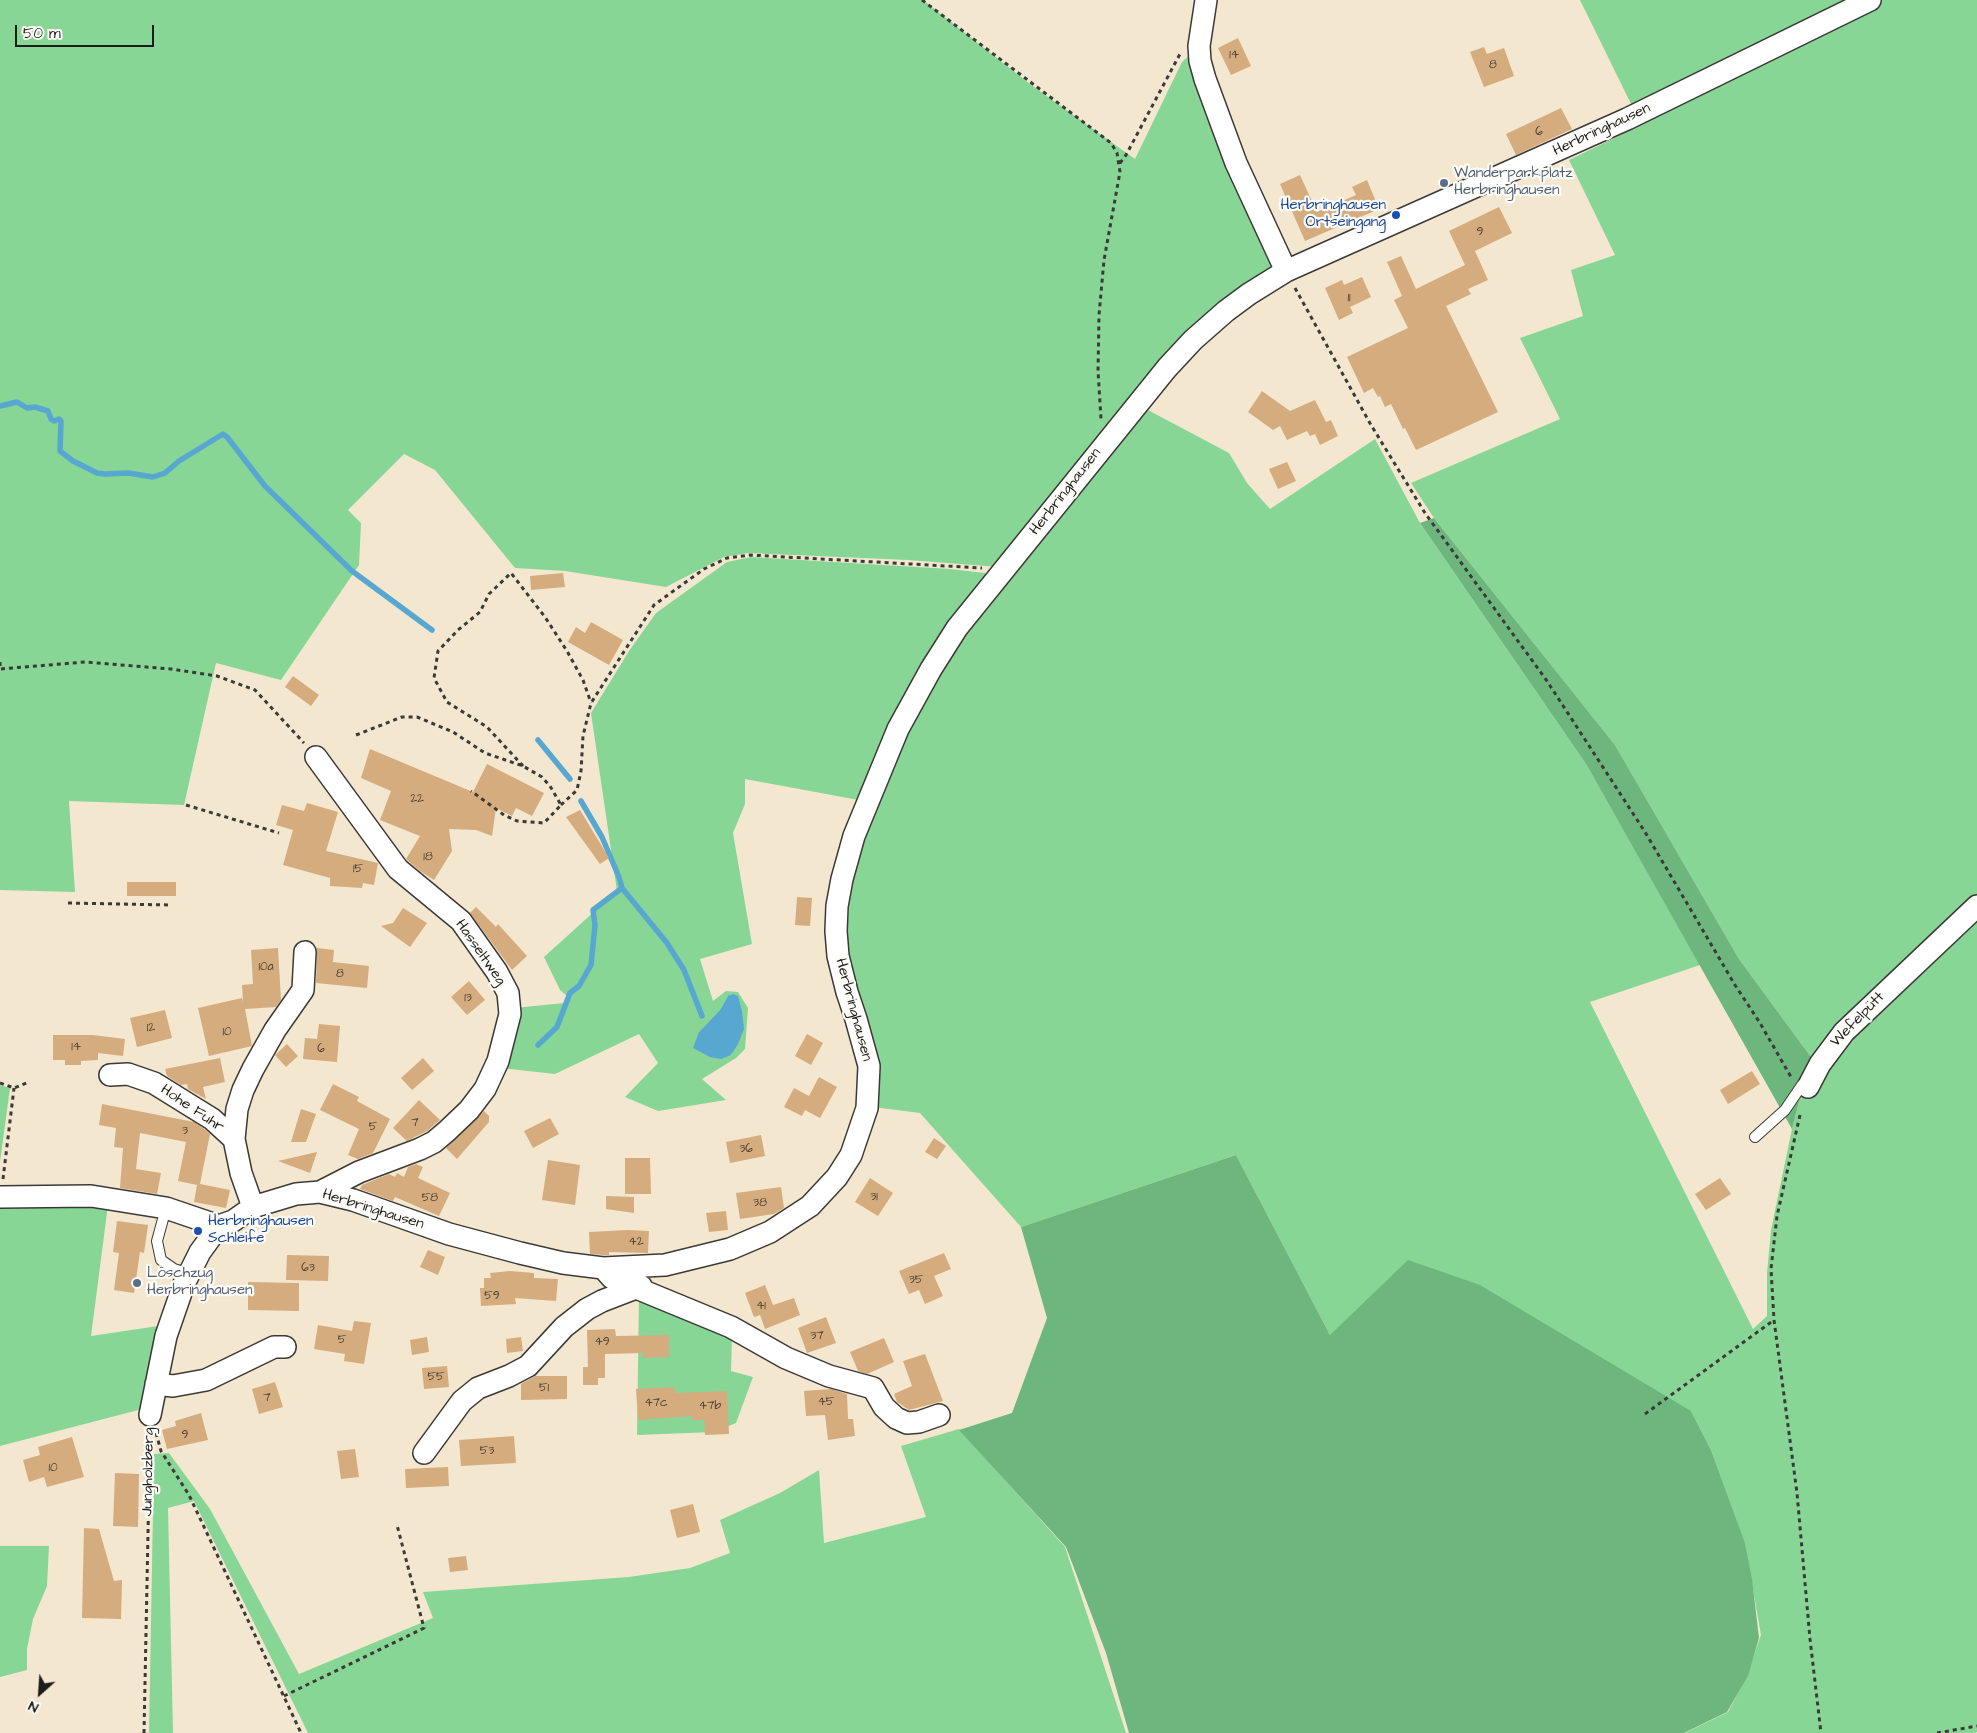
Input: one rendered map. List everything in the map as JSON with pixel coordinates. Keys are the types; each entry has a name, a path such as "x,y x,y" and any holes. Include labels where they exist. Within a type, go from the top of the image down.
{"street":[{"path":"1206,0 1199,46 1200,61 1205,79 1236,164 1286,272"},
{"name":"Herbringhausen","path":"219,1226 233,1221 253,1207 296,1194 320,1192 353,1200 449,1234 563,1263 603,1268 665,1265 730,1249 770,1232 810,1206 836,1177 851,1155 867,1108 869,1066 838,956 837,906 842,879 854,836 887,754 915,698 957,628 1167,368 1193,340 1226,311 1249,294 1286,272 1627,119 1870,0"},
{"name":"Hasseltweg","path":"316,757 398,869 461,921 508,993 510,1014 498,1061 484,1089 468,1110 447,1131 434,1142 420,1149 359,1172 320,1192"},
{"name":"Wefelpütt","path":"1805,1086 1844,1032 1977,906"},
{"path":"234,1139 237,1109 243,1090 275,1030 303,990 305,952"},
{"name":"Hohe Fuhr","path":"110,1075 128,1074 154,1083 212,1119 234,1139 241,1172 253,1207"},
{"path":"0,1197 91,1196 166,1208 219,1226"},
{"name":"Jungholzberg","path":"150,1415 166,1336 189,1274 200,1252 219,1226"},
{"path":"424,1453 462,1401 478,1388 509,1376 528,1366 564,1327 587,1309 619,1294 636,1289 665,1272 665,1265"},
{"path":"603,1268 612,1278 731,1327 786,1358 829,1376 873,1388 884,1407 896,1418 907,1423 919,1422 939,1415"},
{"path":"156,1384 174,1386 206,1380 274,1346 285,1347"}],"lane":[{"path":"1755,1137 1785,1110 1805,1086"},
{"path":"166,1208 158,1241 161,1260 174,1269 189,1274"}],"path":[{"path":"922,0 1111,143 1120,163 1104,260 1099,315 1098,371 1102,433 1108,439"},
{"path":"1120,163 1126,156 1180,54 1199,46"},
{"path":"1286,272 1361,408 1425,513 1547,681 1645,832 1735,985 1760,1022 1792,1079 1805,1086 1777,1216 1771,1269 1774,1320 1797,1493 1810,1639 1821,1733"},
{"path":"471,790 504,815 517,821 544,823 577,790 582,771 583,736 591,703 654,605 704,569 726,558 750,555 984,568 1000,575"},
{"path":"523,766 487,727 447,702 434,678 438,651 458,630 480,612 489,594 512,573 545,617 567,651 583,680 591,703"},
{"path":"0,662 0,669 85,662 171,669 216,676 255,690 316,757"},
{"path":"356,735 402,717 417,717 453,732 485,753 523,766 542,777 550,786 560,805"},
{"path":"186,805 280,833"},
{"path":"68,903 171,905"},
{"path":"0,1083 14,1088 29,1082"},
{"path":"0,1197 14,1088"},
{"path":"1645,1414 1774,1320"},
{"path":"150,1415 161,1451 189,1495 301,1733"},
{"name":"Jungholzberg","path":"144,1733 150,1415"},
{"path":"284,1696 424,1628 397,1525"},
{"path":"1937,1733 1977,1726"}],"green space":[{"path":"0,0 923,0 1030,84 1135,159 1182,62 1195,50 1282,261 1190,336 999,567 908,560 748,553 724,557 666,587 565,571 515,568 435,470 404,454 348,510 361,523 359,565 281,680 216,663 184,805 69,801 75,892 0,890"},
{"path":"1580,0 1977,0 1977,1732 1975,1733 1685,1733 1728,1712 1746,1678 1761,1635 1745,1544 1711,1450 1691,1411 1330,1335 1236,1155 1021,1227 920,1113 873,1107 844,953 843,902 892,754 955,647 1144,408 1229,453 1247,483 1270,509 1375,439 1420,523 1586,764 1700,965 1590,1002 1753,1329 1767,1316 1767,1273 1771,1230 1792,1129 1811,1057 1739,959 1615,745 1434,518 1411,483 1560,419 1520,338 1583,316 1571,270 1615,255 1569,160 1635,128 1633,108"},
{"path":"1434,518 1615,745 1739,959 1811,1057 1792,1129 1586,764 1420,523"},
{"path":"751,557 950,569 985,573 992,576 864,801 745,779 745,804 733,833 752,944 700,959 713,1001 726,991 738,992 748,1008 745,1049 736,1058 702,1079 726,1100 658,1111 625,1097 658,1063 639,1034 555,1074 501,1068 515,1008 564,1003 567,996 560,990 544,957 617,891 591,713 629,651 656,613 727,562","holes":["728,996 732,1055 699,1032 720,1010"]},
{"path":"0,1085 10,1088 0,1162"},
{"path":"1236,1155 1330,1335 1408,1260 1480,1285 1691,1411 1711,1450 1745,1543 1752,1579 1759,1638 1748,1676 1727,1712 1684,1733 1129,1733 1106,1653 1066,1547 959,1430 1012,1413 1047,1318 1021,1227"},
{"path":"108,1205 91,1336 165,1325 146,1408 0,1446 0,1206"},
{"path":"639,1296 732,1335 731,1371 753,1377 736,1423 714,1432 637,1435"},
{"path":"959,1429 1065,1547 1126,1733 308,1733 194,1501 168,1508 173,1733 149,1733 154,1454 169,1453 210,1509 299,1674 433,1618 423,1592 629,1577 690,1568 730,1553 720,1520 780,1493 819,1470 824,1543 926,1517 901,1446"},
{"path":"0,1546 49,1546 47,1586 33,1619 27,1649 27,1670 0,1677"}],"water":[{"path":"733,994 738,996 744,1029 731,1055 721,1059 710,1057 693,1048 699,1032 720,1010 728,996"}],"building":[{"path":"1238,38 1251,66 1231,75 1218,48"},
{"path":"1484,47 1487,54 1504,48 1514,76 1484,87 1470,52"},
{"path":"1561,108 1572,129 1516,155 1506,134"},
{"path":"1300,175 1317,212 1356,195 1352,187 1367,180 1379,209 1305,241 1280,184"},
{"path":"1499,207 1512,233 1475,251 1488,280 1468,289 1471,294 1446,306 1498,412 1416,450 1391,404 1385,407 1380,396 1378,397 1373,388 1364,393 1347,357 1408,328 1394,300 1402,296 1387,262 1401,256 1416,289 1465,265 1449,231"},
{"path":"1362,277 1371,297 1350,307 1353,313 1339,320 1325,288 1342,280 1344,285"},
{"path":"1262,391 1290,411 1315,400 1326,422 1331,420 1338,436 1320,445 1315,434 1310,436 1307,431 1287,440 1280,426 1273,430 1248,412"},
{"path":"1287,462 1296,481 1278,489 1269,469"},
{"path":"563,573 565,587 531,590 530,576"},
{"path":"591,622 623,640 609,665 568,642 576,627 585,633"},
{"path":"293,676 319,695 311,706 285,687"},
{"path":"370,749 473,792 487,764 544,793 532,816 516,808 512,816 496,808 492,836 476,830 449,829 452,851 434,880 406,859 420,836 380,820 391,791 361,778"},
{"path":"307,803 338,812 326,851 378,863 374,885 363,883 362,888 330,886 330,878 283,865 293,830 276,825 282,805 304,811"},
{"path":"580,810 609,858 600,864 566,817"},
{"path":"127,882 176,882 176,896 127,896"},
{"path":"797,897 812,898 810,926 795,925"},
{"path":"476,907 496,927 498,924 527,956 512,970 470,913"},
{"path":"403,908 427,923 410,947 381,926 393,923"},
{"path":"278,948 281,1000 276,1007 245,1009 252,1046 209,1056 198,1008 242,998 243,1002 242,985 253,984 251,950"},
{"path":"317,948 334,950 333,962 369,966 367,988 316,983"},
{"path":"469,981 485,1000 467,1015 451,997"},
{"path":"165,1010 172,1038 137,1047 130,1018"},
{"path":"319,1024 340,1026 337,1062 303,1059 305,1038 317,1039"},
{"path":"807,1034 823,1043 811,1065 795,1056"},
{"path":"53,1035 93,1035 125,1039 123,1056 98,1053 98,1060 81,1061 81,1065 65,1065 65,1060 53,1060"},
{"path":"287,1044 298,1056 286,1067 275,1055"},
{"path":"220,1058 225,1082 203,1087 206,1099 188,1089 187,1084 181,1085 167,1076 165,1069"},
{"path":"423,1058 434,1071 412,1090 401,1078"},
{"path":"1752,1071 1760,1084 1728,1104 1720,1090"},
{"path":"819,1077 837,1087 820,1118 805,1110 802,1116 784,1107 794,1088 809,1096"},
{"path":"333,1084 359,1097 357,1101 390,1119 373,1153 358,1159 348,1155 359,1129 320,1110"},
{"path":"419,1100 440,1120 427,1131 407,1141 393,1128"},
{"path":"102,1104 194,1122 210,1134 200,1184 230,1190 226,1208 194,1202 197,1185 178,1181 186,1142 140,1133 136,1169 161,1173 157,1194 120,1188 123,1148 114,1147 116,1128 99,1125"},
{"path":"301,1109 316,1114 306,1142 291,1142"},
{"path":"484,1111 489,1116 489,1122 457,1159 446,1148"},
{"path":"550,1118 559,1134 533,1148 524,1131"},
{"path":"761,1135 765,1156 730,1163 726,1142"},
{"path":"934,1138 946,1146 937,1159 925,1152"},
{"path":"317,1152 310,1173 278,1161"},
{"path":"625,1158 650,1158 651,1194 625,1194"},
{"path":"548,1160 580,1165 575,1205 542,1200"},
{"path":"416,1164 423,1167 418,1178 450,1193 439,1216 395,1197 393,1201 360,1189 362,1185 389,1174 395,1177 397,1173 404,1177 408,1167"},
{"path":"870,1178 893,1193 878,1216 855,1202"},
{"path":"1720,1178 1731,1194 1706,1210 1695,1194"},
{"path":"781,1187 784,1208 774,1214 740,1219 736,1193"},
{"path":"606,1196 634,1197 634,1213 606,1209"},
{"path":"726,1211 728,1230 709,1232 706,1213"},
{"path":"117,1221 148,1225 144,1253 140,1252 134,1293 114,1290 119,1253 113,1252"},
{"path":"649,1231 648,1253 609,1252 609,1255 590,1254 589,1232"},
{"path":"428,1250 445,1257 438,1275 420,1267"},
{"path":"944,1253 951,1269 934,1276 943,1296 925,1304 919,1290 909,1294 899,1271"},
{"path":"287,1255 329,1256 328,1281 286,1280"},
{"path":"510,1271 534,1273 534,1278 558,1279 556,1301 515,1298 516,1304 481,1306 480,1288 484,1288 484,1278 491,1278 490,1273"},
{"path":"248,1282 299,1283 299,1311 248,1310"},
{"path":"765,1285 773,1305 794,1298 800,1315 765,1329 760,1315 754,1317 745,1293"},
{"path":"826,1317 836,1343 807,1353 798,1328"},
{"path":"354,1321 371,1323 364,1364 344,1361 345,1354 314,1349 318,1325 352,1331"},
{"path":"615,1329 616,1336 669,1335 669,1357 643,1358 643,1353 605,1354 605,1378 598,1378 598,1385 583,1385 583,1367 588,1367 587,1330"},
{"path":"427,1337 429,1352 412,1355 410,1340"},
{"path":"521,1337 523,1351 507,1353 506,1339"},
{"path":"884,1338 894,1362 867,1374 858,1371 850,1352"},
{"path":"925,1354 943,1401 909,1410 897,1402 894,1394 912,1386 903,1361"},
{"path":"447,1366 449,1387 424,1389 422,1368"},
{"path":"535,1376 567,1376 567,1399 521,1400 521,1384"},
{"path":"275,1382 283,1407 259,1414 252,1389"},
{"path":"675,1387 675,1393 727,1391 729,1434 705,1435 704,1420 692,1420 692,1416 638,1420 636,1389"},
{"path":"831,1389 847,1394 848,1419 853,1419 855,1436 828,1440 825,1415 806,1416 804,1391"},
{"path":"201,1413 208,1440 167,1449 162,1430 176,1426 175,1421"},
{"path":"514,1436 516,1463 461,1466 459,1440"},
{"path":"72,1437 84,1477 47,1487 44,1477 29,1482 23,1460 40,1455 38,1447"},
{"path":"355,1449 359,1477 341,1479 337,1451"},
{"path":"448,1467 449,1486 406,1488 405,1469"},
{"path":"115,1473 139,1474 138,1527 113,1526"},
{"path":"693,1504 700,1532 677,1538 670,1510"},
{"path":"84,1528 99,1529 114,1581 122,1580 121,1619 82,1618"},
{"path":"466,1556 468,1570 450,1572 448,1558"}],"waterway":[{"path":"0,406 17,402 27,408 35,407 48,411 51,419 54,421 59,419 61,421 60,451 73,461 97,473 128,473 153,477 165,473 179,461 223,434 265,486 352,571 432,630"},
{"path":"538,740 570,779"},
{"path":"581,801 602,837 622,888 667,943 684,970 702,1016"},
{"path":"538,1045 557,1027 570,993 579,986 591,965 595,925 593,910 622,888"}],"place":[{"name":"Wanderparkplatz Herbringhausen","path":"1444,183"},
{"name":"Herbringhausen Ortseingang","path":"1396,215"},
{"name":"Herbringhausen Schleife","path":"198,1231"},
{"name":"Löschzug Herbringhausen","path":"137,1283"}]}
